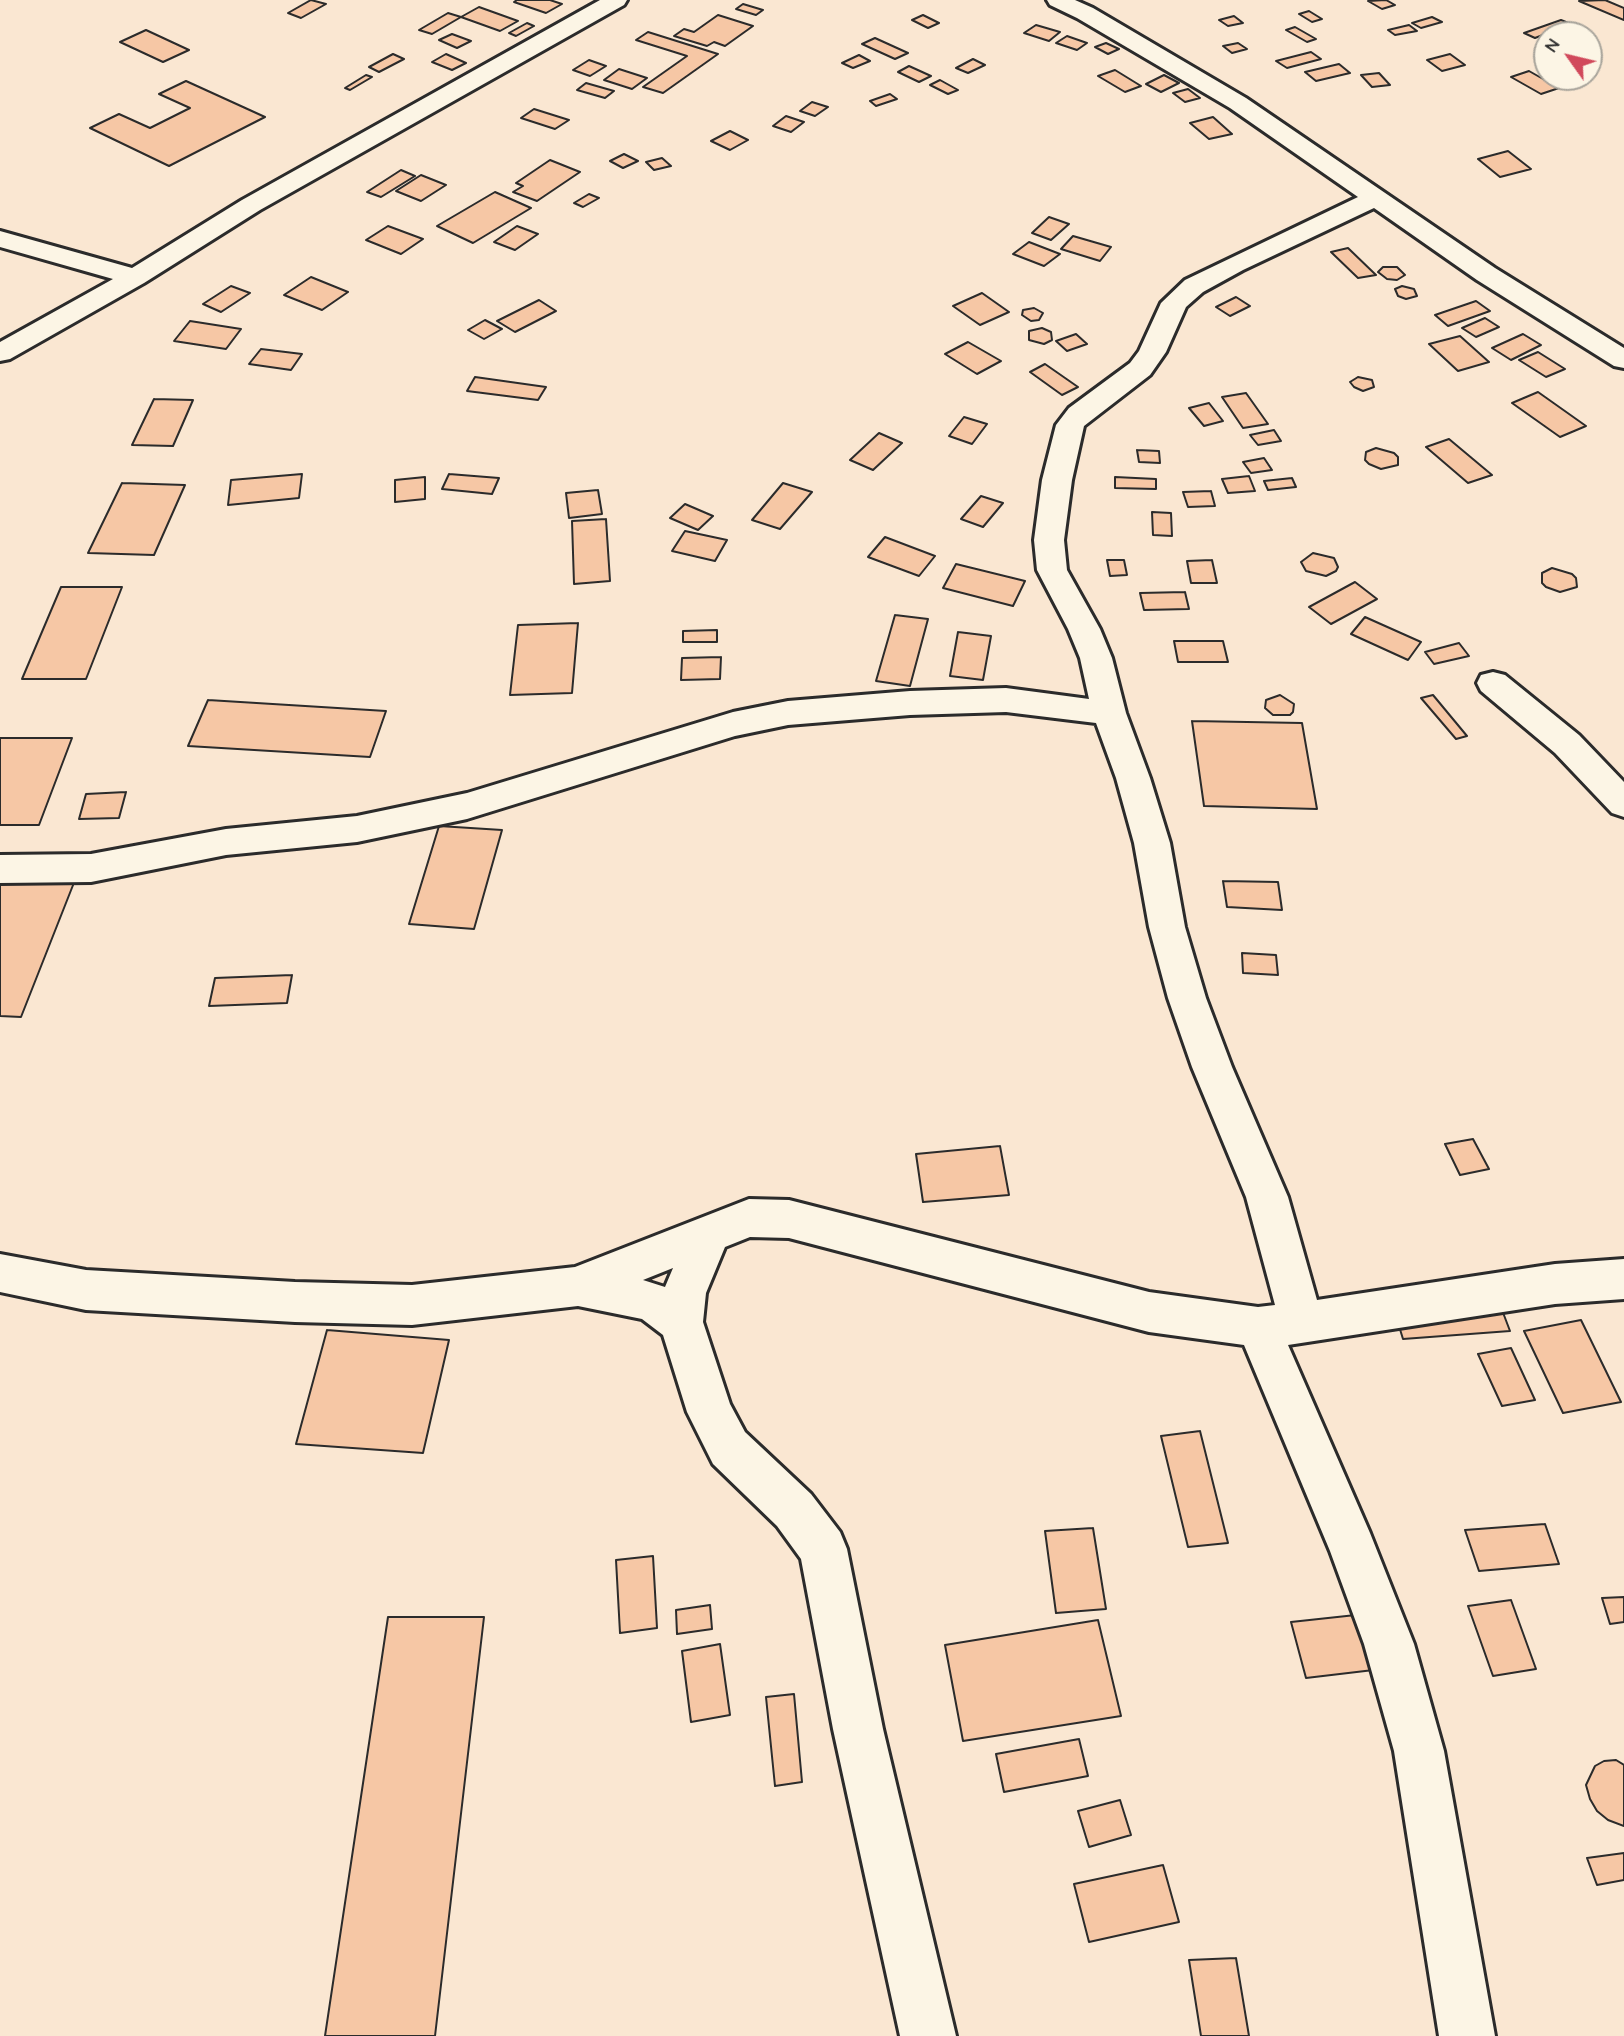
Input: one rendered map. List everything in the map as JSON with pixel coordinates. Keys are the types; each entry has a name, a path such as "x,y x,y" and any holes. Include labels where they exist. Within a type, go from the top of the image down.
{"street":[{"path":"0,353 135,276 251,205 616,0"},
{"path":"1058,0 1085,13 1238,103 1486,274 1624,360"},
{"path":"1374,199 1194,286 1174,303 1152,352 1140,369 1079,414 1070,425 1057,480 1049,540 1052,570 1092,649 1109,713 1152,843 1167,927 1187,998 1212,1067 1268,1197 1280,1325 1353,1550 1389,1644 1419,1751 1467,2036"},
{"path":"0,239 135,276"},
{"path":"1493,683 1567,744 1624,804"},
{"path":"0,869 91,868 226,842 357,829 467,806 733,724 788,713 911,703 1006,700 1109,713"},
{"path":"576,1287 710,1231 749,1218 789,1219 1150,1312 1280,1325 1555,1284 1624,1279"},
{"path":"710,1231 684,1293 681,1322 710,1412 729,1448 794,1510 823,1549 858,1729 928,2036"},
{"path":"0,1273 86,1290 308,1303 412,1305 576,1287 654,1303 681,1322"}],"building":[{"path":"311,0 326,4 301,18 288,13"},
{"path":"550,0 562,4 546,13 514,2"},
{"path":"1386,0 1395,5 1382,9 1368,1"},
{"path":"1605,0 1624,8 1624,20 1579,1"},
{"path":"743,4 763,10 756,15 736,9"},
{"path":"479,7 518,21 500,31 461,17"},
{"path":"1309,11 1322,19 1312,22 1299,14"},
{"path":"448,13 461,17 432,34 419,30"},
{"path":"718,15 753,26 725,46 714,42 707,46 674,36 684,29 694,32"},
{"path":"923,15 939,23 928,28 912,20"},
{"path":"1234,16 1243,23 1228,26 1219,20"},
{"path":"1432,17 1442,22 1421,28 1412,23"},
{"path":"527,23 534,26 516,36 509,33"},
{"path":"1036,25 1060,32 1049,41 1024,33"},
{"path":"1409,25 1417,31 1395,35 1388,30"},
{"path":"1295,27 1316,39 1307,42 1286,30"},
{"path":"146,30 189,50 163,62 120,42"},
{"path":"1533,30 1533,37 1524,33"},
{"path":"648,32 718,54 663,93 643,87 687,56 636,40"},
{"path":"452,34 471,41 457,48 439,40"},
{"path":"1067,36 1087,43 1077,50 1056,43"},
{"path":"875,38 908,53 895,59 862,44"},
{"path":"1106,43 1119,49 1108,54 1095,47"},
{"path":"1238,43 1247,49 1232,53 1223,46"},
{"path":"1311,52 1321,59 1287,68 1276,61"},
{"path":"393,54 404,59 379,72 369,67"},
{"path":"446,54 466,63 452,70 432,62"},
{"path":"1450,54 1465,65 1442,71 1427,60"},
{"path":"859,55 870,61 853,68 842,63"},
{"path":"973,59 985,65 968,73 956,68"},
{"path":"589,60 606,66 590,76 573,70"},
{"path":"1339,64 1350,73 1316,81 1305,72"},
{"path":"909,66 931,76 919,82 898,72"},
{"path":"619,69 647,78 632,89 604,80"},
{"path":"1115,70 1141,86 1125,92 1098,76"},
{"path":"1529,71 1533,73 1533,89 1511,77"},
{"path":"1379,73 1390,85 1372,87 1361,75"},
{"path":"366,75 372,77 350,90 345,88"},
{"path":"1164,75 1179,83 1161,92 1146,84"},
{"path":"940,80 958,90 948,94 930,85"},
{"path":"186,81 265,117 169,166 90,128 119,114 150,128 190,108 159,94"},
{"path":"586,83 614,91 605,98 577,90"},
{"path":"1188,89 1200,98 1185,102 1173,93"},
{"path":"890,94 897,99 876,106 870,101"},
{"path":"812,102 828,107 815,116 800,111"},
{"path":"534,109 569,120 555,129 521,118"},
{"path":"786,116 804,122 791,132 773,126"},
{"path":"1213,117 1232,134 1209,139 1190,123"},
{"path":"730,131 748,140 730,150 711,141"},
{"path":"1508,151 1531,169 1500,177 1478,159"},
{"path":"624,154 638,161 623,168 610,161"},
{"path":"662,158 671,166 654,170 646,162"},
{"path":"550,160 580,172 537,201 513,192 523,186 516,183"},
{"path":"401,170 415,176 381,197 367,192"},
{"path":"421,175 446,185 421,201 396,191"},
{"path":"495,192 531,208 473,243 437,226"},
{"path":"589,194 599,198 583,207 574,203"},
{"path":"1049,217 1069,224 1051,240 1032,233"},
{"path":"388,226 423,239 401,254 366,240"},
{"path":"517,226 538,234 515,250 494,242"},
{"path":"1073,236 1111,247 1100,261 1061,249"},
{"path":"1029,242 1060,254 1044,266 1013,254"},
{"path":"1348,248 1376,275 1358,278 1331,252"},
{"path":"1383,267 1397,267 1405,275 1397,280 1387,279 1378,272"},
{"path":"311,277 348,292 322,310 284,295"},
{"path":"231,286 250,293 221,312 203,304"},
{"path":"1402,286 1414,289 1417,296 1406,299 1398,296 1395,289"},
{"path":"982,293 1009,312 980,325 953,306"},
{"path":"1236,297 1250,306 1230,316 1216,307"},
{"path":"539,300 556,311 515,332 497,321"},
{"path":"1476,301 1490,311 1448,326 1435,315"},
{"path":"1034,308 1043,313 1039,320 1031,321 1022,315 1023,310"},
{"path":"1485,318 1499,327 1476,337 1462,328"},
{"path":"485,320 502,329 484,339 468,330"},
{"path":"190,321 241,329 226,349 174,341"},
{"path":"1042,328 1051,332 1052,340 1044,344 1029,340 1029,331"},
{"path":"1076,334 1087,344 1067,351 1056,341"},
{"path":"1523,334 1541,345 1511,360 1492,348"},
{"path":"1460,336 1489,362 1458,371 1429,344"},
{"path":"968,342 1001,361 977,374 945,354"},
{"path":"261,349 302,354 291,370 249,364"},
{"path":"1538,352 1565,369 1546,377 1519,360"},
{"path":"1045,364 1078,387 1062,395 1030,372"},
{"path":"475,377 546,387 538,400 467,391"},
{"path":"1358,377 1372,380 1374,387 1363,391 1354,387 1350,382"},
{"path":"1538,392 1586,426 1560,437 1512,403"},
{"path":"1246,393 1268,424 1243,428 1222,397"},
{"path":"154,399 193,400 173,446 132,445"},
{"path":"1209,403 1223,421 1204,426 1189,408"},
{"path":"964,417 987,424 972,444 949,436"},
{"path":"1274,430 1281,441 1258,445 1250,435"},
{"path":"879,433 902,443 873,470 850,460"},
{"path":"1449,439 1492,475 1468,483 1426,447"},
{"path":"1376,448 1394,453 1398,457 1398,465 1381,469 1369,464 1365,460 1366,452"},
{"path":"1137,450 1159,451 1160,463 1139,462"},
{"path":"1264,458 1272,470 1251,473 1243,462"},
{"path":"302,474 299,498 228,505 231,480"},
{"path":"449,474 499,478 492,494 442,489"},
{"path":"1249,476 1255,491 1228,493 1222,479"},
{"path":"425,477 425,499 395,502 395,480"},
{"path":"1115,477 1156,479 1156,489 1115,488"},
{"path":"1292,478 1296,487 1268,490 1264,481"},
{"path":"122,483 185,485 154,555 88,553"},
{"path":"783,483 812,492 780,529 752,520"},
{"path":"598,490 602,514 569,518 566,493"},
{"path":"1211,491 1215,506 1188,507 1183,492"},
{"path":"981,496 1003,503 983,527 961,519"},
{"path":"685,504 713,516 698,530 670,518"},
{"path":"1152,512 1171,513 1172,536 1153,535"},
{"path":"606,519 610,581 574,584 572,521"},
{"path":"685,531 727,540 715,561 672,551"},
{"path":"885,537 935,556 919,576 868,557"},
{"path":"1313,553 1334,558 1338,567 1336,571 1326,576 1306,571 1301,562"},
{"path":"1107,560 1124,560 1127,575 1110,576"},
{"path":"1212,560 1217,583 1191,583 1187,561"},
{"path":"956,564 1025,581 1013,606 943,588"},
{"path":"1552,568 1572,574 1576,578 1577,587 1560,592 1546,587 1542,583 1542,573"},
{"path":"1355,582 1377,599 1331,624 1309,607"},
{"path":"61,587 122,587 86,679 22,679"},
{"path":"1185,592 1189,609 1144,610 1140,593"},
{"path":"895,615 928,619 910,686 876,681"},
{"path":"1365,617 1421,642 1408,660 1351,634"},
{"path":"578,623 572,693 510,695 518,625"},
{"path":"717,630 717,642 683,642 683,631"},
{"path":"958,632 991,636 983,680 950,676"},
{"path":"1174,641 1223,641 1228,662 1178,662"},
{"path":"1459,643 1469,656 1434,664 1425,652"},
{"path":"721,657 720,679 681,680 682,658"},
{"path":"1280,695 1294,704 1290,715 1273,715 1265,708 1266,700"},
{"path":"1433,695 1467,736 1456,739 1421,698"},
{"path":"208,700 386,711 370,757 188,746"},
{"path":"1192,721 1302,723 1317,809 1204,806"},
{"path":"0,738 72,738 39,825 0,825"},
{"path":"126,792 119,818 79,819 86,794"},
{"path":"439,826 502,830 474,929 409,924"},
{"path":"0,873 77,875 21,1017 0,1016"},
{"path":"1223,881 1278,882 1282,910 1227,907"},
{"path":"1242,953 1276,955 1278,975 1243,973"},
{"path":"292,975 287,1003 209,1006 215,978"},
{"path":"1473,1139 1489,1169 1460,1175 1445,1144"},
{"path":"1000,1146 1009,1195 923,1202 916,1154"},
{"path":"1499,1302 1510,1331 1403,1339 1394,1310"},
{"path":"1581,1320 1621,1402 1563,1413 1524,1331"},
{"path":"327,1330 449,1340 423,1453 296,1444"},
{"path":"1511,1348 1535,1400 1502,1406 1478,1354"},
{"path":"1200,1431 1228,1543 1188,1547 1161,1436"},
{"path":"1545,1524 1559,1564 1479,1571 1465,1530"},
{"path":"1093,1528 1106,1609 1056,1613 1045,1531"},
{"path":"653,1556 657,1628 620,1633 616,1560"},
{"path":"1624,1597 1624,1622 1610,1624 1602,1598"},
{"path":"1511,1600 1536,1669 1493,1676 1468,1606"},
{"path":"710,1605 712,1629 677,1634 676,1610"},
{"path":"1365,1614 1382,1669 1306,1678 1291,1622"},
{"path":"388,1617 484,1617 435,2036 325,2036"},
{"path":"1098,1620 1121,1716 963,1741 945,1645"},
{"path":"720,1644 730,1715 691,1722 682,1651"},
{"path":"794,1694 802,1782 775,1786 766,1697"},
{"path":"1079,1739 1088,1776 1004,1792 996,1754"},
{"path":"1616,1760 1624,1765 1624,1826 1608,1820 1597,1811 1586,1785 1595,1766 1604,1761"},
{"path":"1120,1800 1131,1835 1089,1847 1078,1811"},
{"path":"1624,1853 1624,1880 1597,1885 1587,1858"},
{"path":"1163,1865 1179,1922 1089,1942 1074,1884"},
{"path":"1236,1958 1249,2036 1201,2036 1189,1960"}]}
